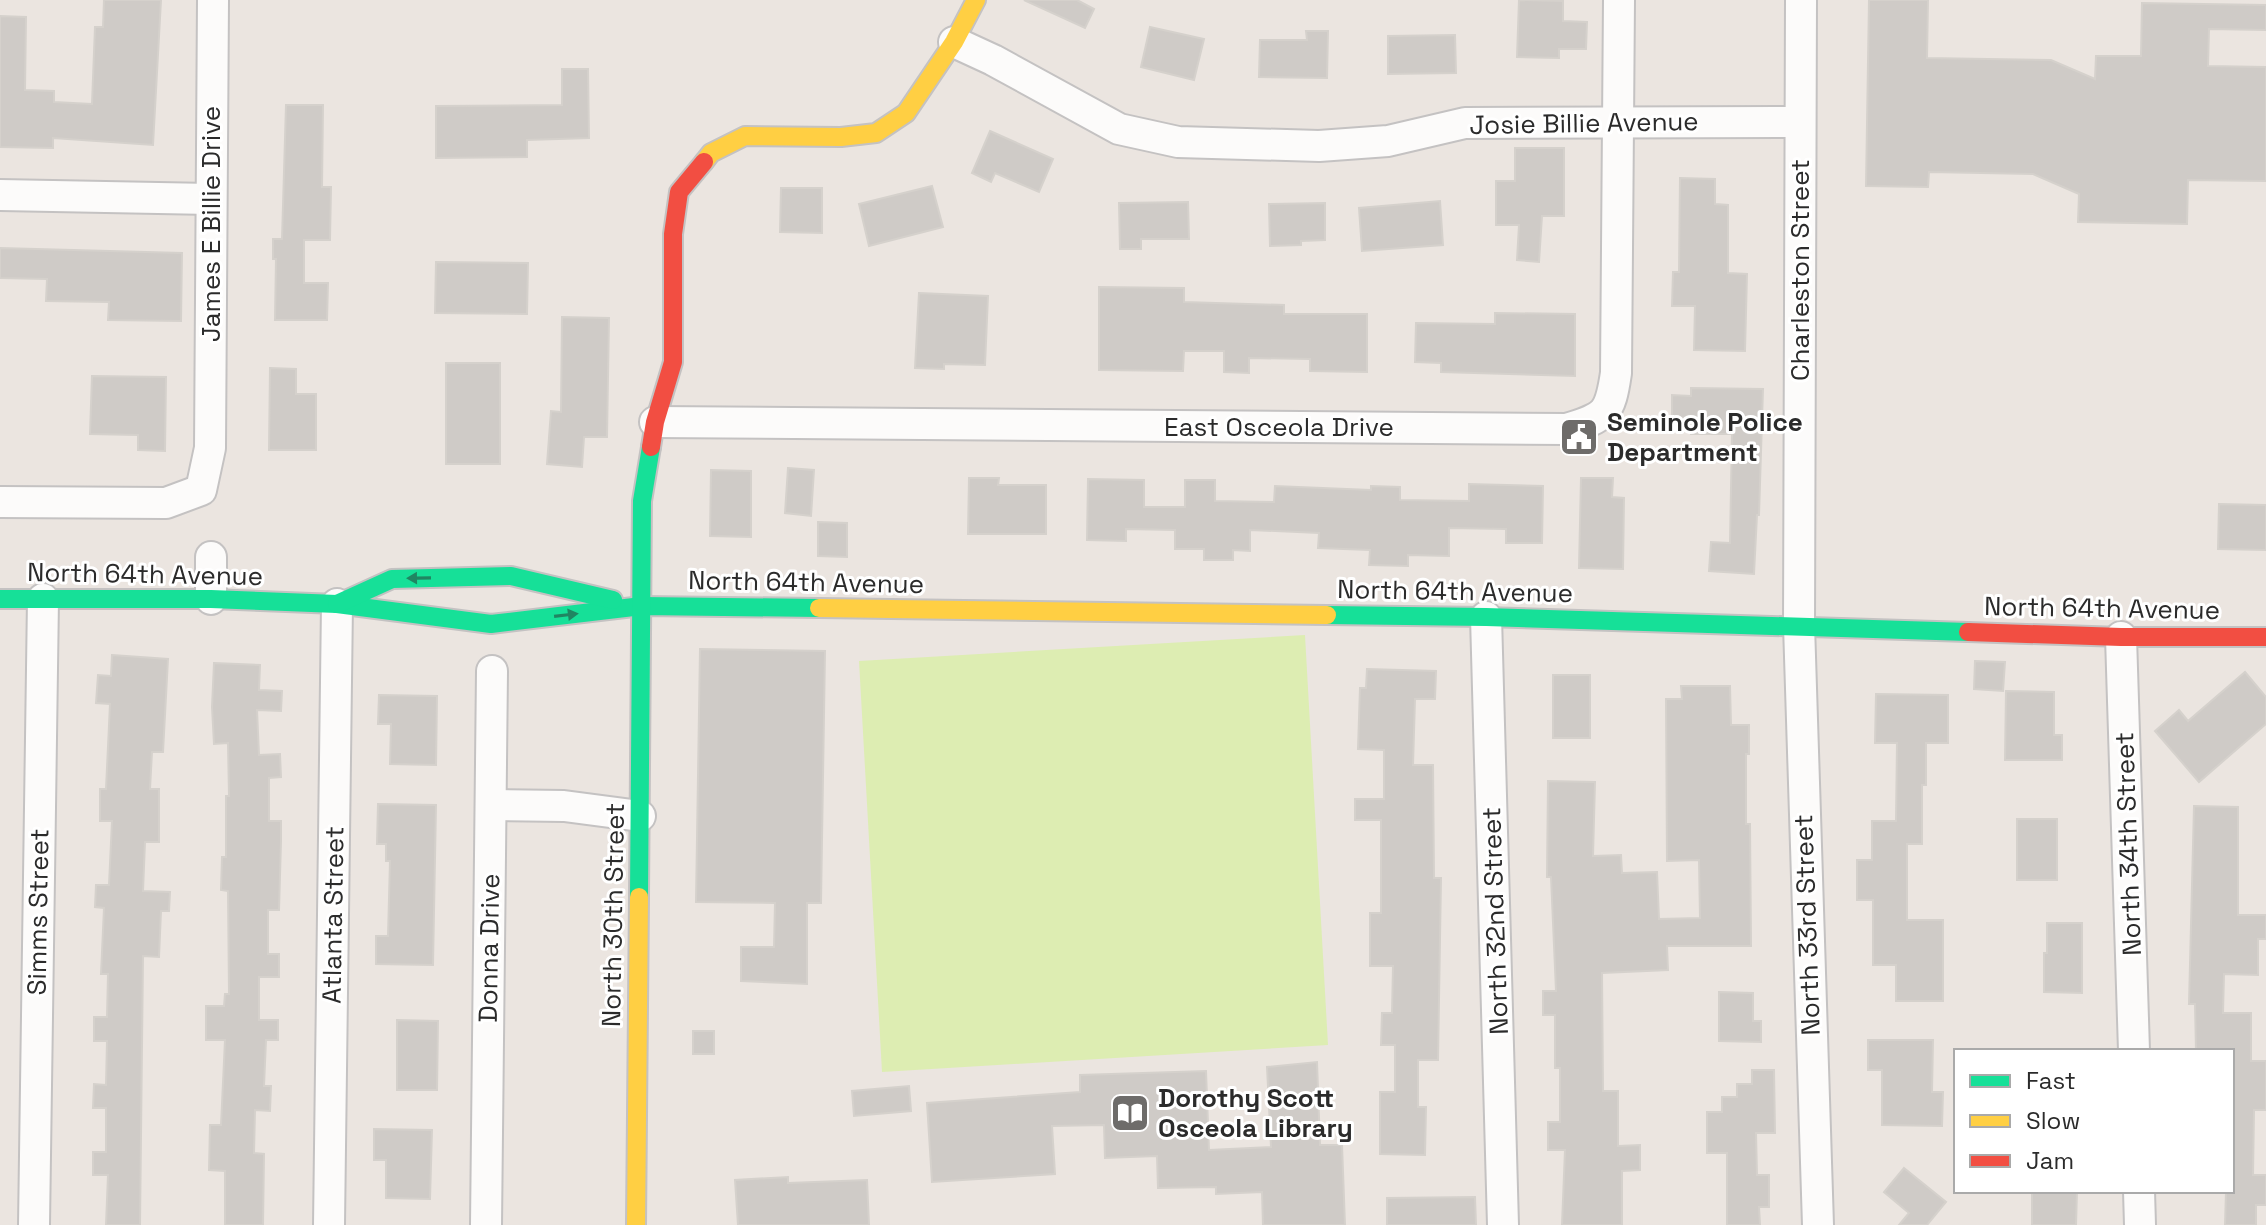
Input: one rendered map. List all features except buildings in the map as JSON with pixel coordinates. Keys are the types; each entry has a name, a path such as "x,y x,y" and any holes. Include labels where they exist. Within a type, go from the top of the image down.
{"street":[{"name":"James E Billie Drive","path":"0,502 166,503 201,490 210,448 213,0"},
{"path":"642,606 642,501 655,422 673,362 673,234 679,192 711,153 745,136 841,137 876,133 906,113 954,42 976,0"},
{"name":"East Osceola Drive","path":"655,422 1566,429 1596,420 1612,402 1616,373 1619,0"},
{"name":"Charleston Street","path":"1799,625 1801,0"},
{"name":"Josie Billie Avenue","path":"954,42 1119,129 1178,142 1319,146 1388,141 1465,123 1799,122"},
{"path":"0,195 211,199"},
{"path":"211,557 211,599"},
{"name":"North 64th Avenue","path":"337,604 392,579 511,576 642,606"},
{"name":"North 64th Avenue","path":"0,599 211,599 337,604 491,624 642,606 1486,617 2121,637 2266,637"},
{"name":"Simms Street","path":"34,1225 43,599"},
{"name":"Atlanta Street","path":"329,1225 337,604"},
{"name":"North 30th Street","path":"636,1225 642,606"},
{"name":"North 32nd Street","path":"1486,617 1503,1225"},
{"name":"North 33rd Street","path":"1799,625 1818,1225"},
{"name":"North 34th Street","path":"2121,637 2134,1049"},
{"name":"Donna Drive","path":"486,1225 492,671"},
{"path":"491,805 564,806 640,816"},
{"path":"2139,1193 2140,1225"}],"green space":[{"path":"1305,635 1328,1045 882,1072 859,661"}],"traffic: fast":[{"path":"639,897 642,501 651,447"},
{"path":"337,604 392,579 511,576 613,600"},
{"path":"0,599 211,599 337,604 491,624 642,606 819,608"},
{"path":"1327,615 1968,632"}],"traffic: slow":[{"path":"704,162 711,153 745,136 841,137 876,133 906,113 954,42 976,0"},
{"path":"819,608 1327,615"},
{"path":"636,1225 639,897"}],"traffic: jam":[{"path":"651,447 673,362 673,234 679,192 704,162"},
{"path":"1968,632 2121,637 2266,637"}],"place":[{"name":"Seminole Police Department","path":"1579,437"},
{"name":"Dorothy Scott Osceola Library","path":"1130,1113"}]}
